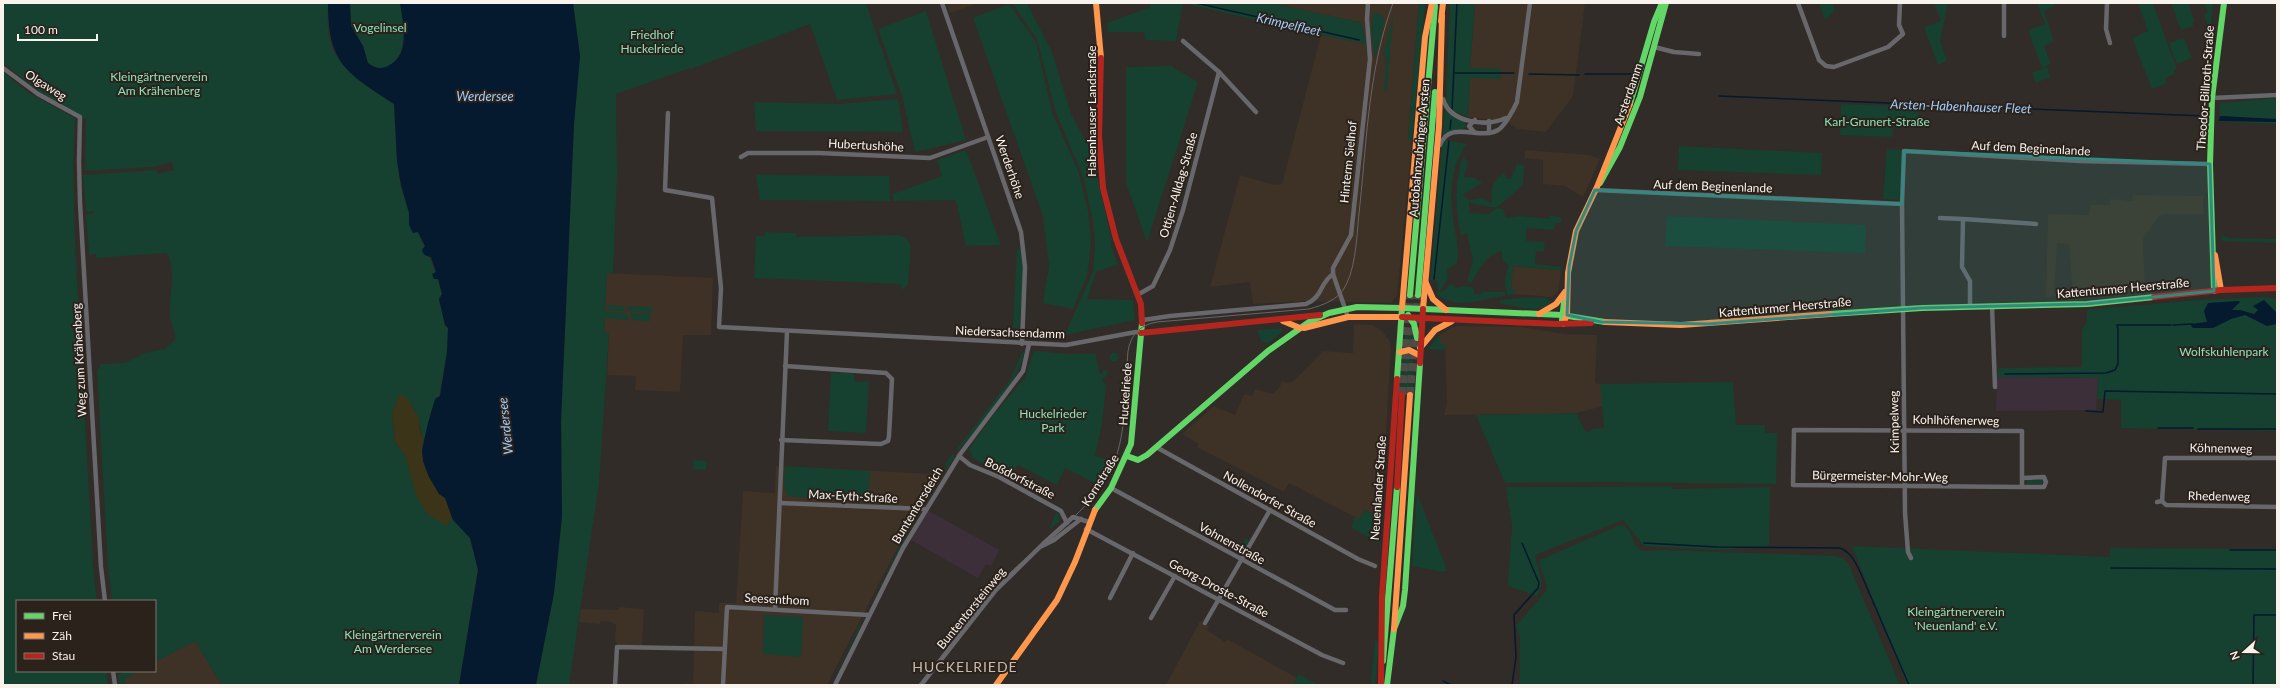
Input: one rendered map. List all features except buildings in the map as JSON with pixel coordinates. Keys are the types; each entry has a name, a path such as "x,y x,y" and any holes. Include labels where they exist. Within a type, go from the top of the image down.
{"main road":[{"name":"Habenhauser Landstraße","path":"1096,3 1102,44 1100,155 1102,180 1119,246 1139,294 1143,320 1141,333"},
{"name":"Autobahnzubringer Arsten","path":"1410,295 1434,3"},
{"name":"Neuenlander Straße","path":"1383,661 1380,636 1402,308 1425,37 1434,3"},
{"name":"Autobahnzubringer Arsten","path":"1418,295 1443,3"},
{"name":"Arsterdamm","path":"1629,117 1654,22 1662,3"},
{"name":"Arsterdamm","path":"1563,324 1576,231 1629,117 1654,47 1666,3"},
{"name":"Theodor-Billroth-Straße","path":"2214,291 2214,247 2210,164 2212,98 2224,3"},
{"path":"1394,629 1402,606 1405,590 1419,353 1426,282 1443,48 1442,16"},
{"path":"1654,22 1661,24"},
{"name":"Theodor-Billroth-Straße","path":"2214,247 2222,290"},
{"path":"1426,282 1433,299 1446,310"},
{"name":"Arsterdamm","path":"1565,315 1566,291 1568,284"},
{"name":"Kattenturmer Heerstraße","path":"1402,317 1563,324 1601,322 1681,325 1902,309 2087,304 2222,290 2277,288"},
{"name":"Arsterdamm","path":"1537,315 1556,304 1566,291"},
{"name":"Kornstraße","path":"996,685 1057,600 1075,562 1089,522 1098,505 1111,488 1127,456 1138,460 1156,447 1268,351 1309,322 1329,313 1346,308 1361,306 1402,308"},
{"name":"Kattenturmer Heerstraße","path":"1402,308 1537,315 1565,315 1601,322"},
{"path":"1402,308 1410,317 1416,330 1419,353"},
{"name":"Niedersachsendamm","path":"1141,333 1279,320 1329,313"},
{"name":"Kornstraße","path":"1300,328 1348,317 1402,317"},
{"name":"Niedersachsendamm","path":"1279,320 1300,328"},
{"path":"1419,353 1434,330 1455,320"},
{"name":"Huckelriede","path":"1127,456 1133,431 1141,333"},
{"path":"1400,352 1409,350 1419,353"},
{"path":"1387,685 1398,586 1410,394"},
{"name":"Neuenlander Straße","path":"1381,685 1394,550 1402,395"}],"street":[{"name":"Werderhöhe","path":"942,3 1017,218 1024,246 1025,280 1022,344"},
{"name":"Hinterm Sielhof","path":"1333,274 1333,268 1351,234 1370,59 1367,28 1368,3"},
{"path":"1434,178 1440,144 1444,137 1454,132 1489,133 1497,130 1517,102 1530,3"},
{"path":"1798,3 1820,60 1826,66 1834,67 1888,47 1903,34 1899,25 1900,3"},
{"path":"2004,3 2004,36"},
{"path":"2107,3 2106,29 2110,43"},
{"path":"1183,41 1219,72 1256,112"},
{"path":"1654,47 1674,52 1699,54"},
{"name":"Olgaweg","path":"3,68 38,94 80,117"},
{"name":"Ottjen-Alldag-Straße","path":"1139,294 1153,286 1170,250 1183,210 1219,72"},
{"path":"1440,92 1444,104 1451,113 1459,118 1498,122 1506,118"},
{"path":"2212,98 2277,95"},
{"name":"Niedersachsendamm","path":"668,113 665,190 712,198 720,288 720,327 787,332 1066,345 1136,332 1141,333"},
{"name":"Weg zum Krähenberg","path":"80,117 80,213 101,567 105,600"},
{"path":"1474,132 1469,126 1475,120"},
{"path":"1489,122 1489,133"},
{"name":"Hubertushöhe","path":"741,157 748,153 766,153 930,158 988,137"},
{"name":"Auf dem Beginenlande","path":"1902,309 1902,204 1904,151 2080,161 2210,164"},
{"name":"Auf dem Beginenlande","path":"1596,189 1902,204"},
{"path":"1940,218 2036,224"},
{"path":"1964,219 1962,268 1970,281 1970,306"},
{"path":"1143,320 1170,316 1306,304 1319,296 1327,278 1333,274 1348,317"},
{"path":"1992,306 1995,386"},
{"name":"Krimpelweg","path":"1902,309 1905,486 1908,552 1911,558"},
{"path":"775,609 780,503 781,440 787,332"},
{"name":"Buntentorsdeich","path":"835,685 903,548 925,509 958,456 986,417 1023,371 1028,344"},
{"path":"781,440 881,444 888,441 889,436 892,379 886,373 785,366"},
{"name":"Kohlhöfenerweg","path":"1794,430 2022,431 2022,478"},
{"name":"Bürgermeister-Mohr-Weg","path":"1794,430 1793,485 2044,487 2046,482 2044,477 2022,478"},
{"name":"Nollendorfer Straße","path":"1156,447 1376,566"},
{"name":"Boßdorfstraße","path":"958,456 970,465 999,477 1061,511 1067,523"},
{"name":"Köhnenweg","path":"2162,501 2165,458 2277,458"},
{"path":"2022,478 2022,487"},
{"name":"Vohnenstraße","path":"1111,488 1335,610 1346,610"},
{"name":"Rhedenweg","path":"2156,502 2162,501 2166,505 2277,508"},
{"name":"Max-Eyth-Straße","path":"780,503 925,509"},
{"path":"1205,623 1270,510"},
{"name":"Buntentorsteinweg","path":"921,685 991,595 1073,517 1081,519"},
{"path":"1081,519 1089,522"},
{"name":"Buntentorsteinweg","path":"1040,547 1054,540 1081,519"},
{"name":"Georg-Droste-Straße","path":"1086,529 1328,658 1343,663"},
{"path":"1110,598 1133,553"},
{"path":"1151,618 1175,576"},
{"name":"Seesenthom","path":"724,649 727,607 869,615"},
{"path":"615,685 616,649 620,647 724,649 723,685"},
{"path":"113,672 115,685"}],"highlighted area":[{"path":"1904,151 2210,164 2214,291 2087,304 1922,308 1708,324 1601,322 1567,315 1569,267 1576,231 1595,190 1902,204"}],"shaded area":[{"path":"946,3 979,3 950,13"},
{"path":"1272,3 1419,3 1408,140 1412,140 1397,296 1391,303 1305,301 1253,304 1250,282 1210,287 1240,175 1275,185 1282,184 1321,35 1365,43 1362,23"},
{"path":"1475,3 1585,3 1573,96 1546,132 1518,129 1502,118 1495,120 1468,117 1470,77 1501,69 1470,69"},
{"path":"1525,150 1590,155 1600,159 1583,197 1565,186 1543,184 1543,160 1525,158"},
{"path":"2133,195 2203,196 2204,214 2167,214 2159,216 2143,239 2145,288 2073,295 2069,244 2057,243 2054,297 2046,297 2048,214 2089,215 2090,205 2110,205 2110,199 2132,201"},
{"path":"1512,266 1561,270 1558,292 1552,297 1515,294 1515,290 1511,289"},
{"path":"607,273 713,278 711,335 683,335 680,392 635,390 636,376 607,375 609,333 604,332"},
{"path":"1354,324 1373,325 1382,331 1389,340 1391,348 1381,517 1364,510 1360,519 1289,483 1284,492 1197,447 1199,444 1182,434 1214,406 1235,415 1244,394 1252,396 1255,389 1273,394 1280,387 1281,381 1290,383 1297,378 1323,351 1353,353"},
{"path":"1459,326 1521,327 1565,334 1597,335 1595,383 1600,384 1604,406 1576,413 1444,415 1447,403 1445,345 1440,345 1440,335 1451,328"},
{"path":"1997,377 2098,378 2096,410 1996,411"},
{"path":"776,466 935,474 917,505 914,516 827,685 684,685 684,683 693,684 695,611 719,613 719,603 736,603 743,491 775,493"},
{"path":"927,510 999,550 991,566 986,564 978,578 911,540"},
{"path":"619,607 644,609 642,647 618,646 615,640 616,625 611,622 601,621 600,624 579,622 581,609 619,610"},
{"path":"1200,621 1209,626 1207,630 1225,642 1227,639 1297,678 1293,685 1166,685"},
{"path":"195,640 222,685 127,685 124,679 137,672 156,672 156,661"}],"green space":[{"path":"3,3 328,3 329,37 338,59 364,84 394,103 398,166 401,186 410,214 433,266 442,294 439,299 445,325 448,328 447,352 439,396 435,399 424,443 417,414 399,395 392,414 395,442 405,455 411,474 447,526 452,517 470,538 478,570 459,685 222,685 195,641 156,661 156,600 112,600 108,566 97,369 100,369 100,364 125,363 145,353 164,349 175,340 175,334 170,316 172,277 171,262 168,255 165,253 96,258 96,254 89,254 86,214 93,214 93,211 86,212 83,175 156,170 158,174 174,170 172,162 152,167 85,171 86,119 40,92 3,63"},
{"name":"Vogelinsel","path":"350,3 400,3 404,29 403,47 395,61 388,66 380,68 368,63 363,46 351,26"},
{"name":"Friedhof Huckelriede","path":"573,3 866,3 897,94 837,100 810,24 691,69 690,68 616,94 617,177 613,273 607,273 605,312 626,313 629,320 605,318 604,332 609,333 599,483 569,685 536,685 554,593 562,516 561,421 574,124 580,56"},
{"path":"1012,3 1027,3 1052,52 1071,114 1087,144 1095,144 1098,181 1112,240 1111,246 1118,264 1096,272 1087,299 1133,300 1135,320 1065,335 1093,271 1095,242 1093,222 1084,179 1055,110 1037,39"},
{"path":"1149,3 1183,3 1176,41 1145,40 1144,32 1108,32 1107,23 1151,7"},
{"path":"1183,3 1272,3 1362,23 1366,44 1321,35"},
{"path":"1419,3 1425,3 1412,140 1408,140"},
{"path":"1450,3 1475,3 1470,68 1501,69 1500,79 1470,78 1468,117 1453,111 1446,102"},
{"path":"1819,3 1832,3 1835,11 1825,20"},
{"path":"1934,3 1948,3 1940,41 1947,61 1938,65 1924,27 1941,21"},
{"path":"2037,3 2054,3 2055,6 2044,11 2054,41 2044,46 2051,64 2042,68 2028,30 2045,24"},
{"path":"2138,3 2155,3 2153,4 2177,69 2174,70 2175,74 2165,78 2167,83 2152,89 2132,38 2148,31"},
{"path":"2171,3 2188,3 2194,21 2192,22 2194,26 2181,30"},
{"path":"2204,3 2213,3 2211,26 2208,27 2204,15 2208,13"},
{"path":"1009,4 1036,42 1052,112 1079,173 1088,211 1091,244 1087,276 1073,309 1043,303 1049,266 1043,216 973,18"},
{"path":"926,11 966,140 915,152 902,96 878,29"},
{"path":"1379,13 1385,19 1375,59 1371,29 1373,14"},
{"path":"1393,17 1387,91 1384,91 1386,56 1383,55"},
{"path":"2184,38 2192,58 2177,64 2169,43"},
{"path":"1171,66 1198,82 1147,242 1126,183 1126,67"},
{"path":"2047,67 2050,77 2036,83 2032,73"},
{"path":"3,72 29,93 75,118 73,164 75,242 93,566 97,600 16,600 16,672 106,672 108,685 3,685"},
{"path":"2277,98 2277,124 2219,122 2220,103"},
{"path":"898,99 903,132 756,131 754,102 838,104"},
{"name":"Karl-Grunert-Straße","path":"1841,104 1919,107 1918,128 1893,127 1892,137 1840,135"},
{"path":"1445,110 1453,117 1466,121 1465,129 1452,131 1442,137"},
{"path":"1445,140 1467,144 1458,158 1452,183 1451,200 1458,249 1457,263 1447,270 1448,278 1439,292 1442,292 1452,283 1455,288 1467,286 1473,288 1475,294 1480,295 1482,292 1505,292 1505,296 1462,303 1454,302 1436,294 1438,291 1437,281 1430,280 1442,145"},
{"path":"1679,146 1822,153 1821,175 1678,170"},
{"path":"1887,149 1902,150 1899,200 1883,199"},
{"path":"966,150 1001,245 966,246 956,200 893,201 893,194 942,176 937,160"},
{"path":"1463,156 1468,162 1464,177 1475,178 1482,183 1462,195 1469,200 1483,198 1492,203 1492,190 1496,180 1504,173 1507,179 1511,179 1517,164 1524,165 1523,184 1505,201 1494,207 1470,203 1469,201 1469,213 1489,214 1497,208 1503,209 1506,218 1519,216 1550,219 1550,215 1562,218 1560,223 1555,223 1554,230 1526,228 1526,241 1545,242 1544,251 1536,251 1535,264 1562,267 1561,270 1513,266 1511,289 1515,289 1515,294 1508,295 1505,288 1505,280 1509,266 1502,260 1502,251 1487,259 1472,283 1467,281 1473,261 1467,233 1461,236 1456,196 1458,176"},
{"path":"756,175 889,176 890,201 760,200"},
{"path":"1667,216 1866,225 1865,253 1665,246"},
{"path":"765,232 796,233 797,237 899,235 907,239 911,247 908,285 901,290 901,284 754,278 756,236 765,236"},
{"path":"2221,234 2228,238 2277,239 2277,243 2222,241"},
{"path":"1022,248 1023,283 1019,330 1013,327 1017,249"},
{"name":"Wolfskuhlenpark","path":"2264,297 2277,299 2277,431 2121,428 2121,400 2097,399 2098,378 1997,377 1998,368 2082,367 2082,330 2087,321 2087,310 2199,300"},
{"path":"1546,298 1552,304 1545,307 1532,309 1500,304 1500,300"},
{"path":"607,305 623,306 625,311 607,310"},
{"path":"626,306 652,307 652,313 629,311"},
{"path":"630,313 649,314 651,321 632,320"},
{"path":"1281,328 1283,331 1267,344 1264,342 1262,343 1257,330"},
{"path":"1406,329 1413,329 1414,349 1410,347 1403,348"},
{"path":"1440,335 1440,344 1445,344 1445,350 1428,349"},
{"name":"Huckelrieder Park","path":"1034,351 1067,354 1097,354 1096,357 1100,374 1103,373 1103,369 1107,371 1107,375 1102,380 1106,386 1102,424 1095,456 1107,460 1097,484 1065,468 1057,485 1018,465 1010,479 973,458 969,449 995,413 1025,378"},
{"path":"1022,352 1024,352 1022,362 1008,388 987,417 959,450 956,450 1010,380"},
{"path":"1114,352 1119,357 1114,362 1109,357"},
{"path":"1407,353 1413,358 1414,394 1399,393 1402,357"},
{"path":"831,373 854,373 855,382 869,381 866,433 828,431"},
{"path":"1733,382 1736,425 1765,425 1765,433 1777,433 1776,484 1602,482 1505,483 1476,415 1576,413 1586,433 1593,429 1604,428 1600,384"},
{"path":"953,453 955,457 922,504 945,469 946,463"},
{"path":"693,460 707,461 706,470 693,469"},
{"path":"785,466 870,471 869,502 787,496 784,486"},
{"path":"2027,480 2042,480 2043,482 2041,484 2027,484"},
{"path":"1672,486 1672,489 1770,487 1769,546 1720,550 1644,546 1623,520 1535,555 1542,583 1537,596 1508,586 1512,526 1506,487"},
{"path":"1417,493 1447,570 1443,572 1412,566"},
{"path":"1364,510 1381,517 1379,544 1351,527 1355,517 1360,519"},
{"path":"1056,512 1060,515 1059,522 1049,530"},
{"path":"915,516 914,522 867,611"},
{"path":"1624,525 1629,530 1638,548 1648,551 1657,550 1836,556 1843,558 1849,565 1900,685 1520,685 1520,637 1516,626 1546,591 1547,586 1539,563 1540,560 1618,526"},
{"path":"1246,538 1253,543 1247,555 1244,556 1238,553"},
{"name":"Kleingärtnerverein 'Neuenland' e.V.","path":"1852,546 2110,557 2110,548 2277,549 2277,685 1907,685"},
{"path":"764,615 803,617 801,657 763,654"},
{"path":"861,622 860,628 831,685"},
{"path":"1375,639 1379,643 1375,685 1371,685"},
{"path":"123,672 137,672 124,679 127,685 120,685 118,675"},
{"path":"1299,674 1318,685 1293,685"}],"sand":[{"path":"399,395 406,396 420,420 419,427 424,443 423,461 426,471 439,494 445,498 452,517 447,526 427,514 416,495 405,455 395,442 392,414"}],"water":[{"name":"Werdersee","path":"328,3 350,3 351,26 363,46 368,63 380,68 388,66 395,61 403,47 404,29 400,3 573,3 580,56 574,124 561,421 562,516 554,593 536,685 459,685 478,570 470,538 453,520 445,498 439,494 429,477 423,461 422,450 435,399 440,396 447,352 448,328 445,325 439,299 442,294 438,279 434,279 432,274 436,272 431,257 426,256 423,253 422,250 425,246 418,232 413,233 409,225 409,213 401,185 397,161 394,104 363,83 343,64 336,53 332,40 329,24"},
{"path":"2220,116 2277,119 2277,122 2219,121"},
{"path":"2264,300 2277,313 2277,324 2267,326 2245,315 2231,319 2213,328 2193,328 2190,324 2207,322 2204,311 2208,303 2238,301 2240,302 2232,310 2240,310 2254,314 2258,310 2253,306"}],"waterway":[{"name":"Krimpelfleet","path":"1196,3 1359,40"},
{"name":"Arsten-Habenhauser Fleet","path":"1452,110 1457,3"},
{"name":"Arsten-Habenhauser Fleet","path":"1455,73 1514,73"},
{"name":"Arsten-Habenhauser Fleet","path":"1529,74 1579,75"},
{"name":"Arsten-Habenhauser Fleet","path":"1585,74 1631,74"},
{"name":"Arsten-Habenhauser Fleet","path":"1719,96 2204,116"},
{"path":"1450,129 1451,120"},
{"path":"1434,279 1449,141"},
{"path":"2173,325 2192,324"},
{"path":"2005,374 2106,373 2115,370 2118,364 2117,325 2127,325"},
{"path":"2128,325 2171,325"},
{"path":"2086,411 2103,412 2105,391 2277,394"},
{"path":"2158,428 2193,428"},
{"path":"2198,429 2277,429"},
{"path":"1512,685 1516,657 1514,615 1538,588 1539,583 1522,543"},
{"path":"1644,543 1717,547 1840,548 1844,550 1851,556 1857,566 1909,685"},
{"path":"2230,550 2277,550"},
{"path":"2111,568 2277,569"},
{"path":"2253,685 2254,615 2277,615"},
{"path":"1443,681 1451,685"}],"tunnel":[{"path":"1402,395 1410,295"},
{"path":"1410,395 1418,295"}],"tram line":[{"path":"919,685 995,589 1021,563 1079,512 1104,482 1113,465 1121,439 1125,409 1128,351 1131,340 1137,331 1146,325 1157,322 1309,309 1330,301 1339,295 1343,290 1350,276 1354,256 1367,128 1374,77 1385,27 1393,3"}],"traffic: fast":[{"path":"1630,104 1654,22 1662,3"},
{"path":"1600,183 1620,147 1640,97 1666,3"},
{"path":"2214,291 2210,164 2212,98 2224,3"},
{"path":"1410,295 1435,6"},
{"path":"1418,295 1435,92"},
{"path":"1562,320 1565,293"},
{"path":"1830,314 1922,308 2087,304 2154,297"},
{"path":"1127,456 1138,460 1147,455 1268,351 1309,322 1329,313 1357,307 1402,308"},
{"path":"1402,308 1562,315 1605,322"},
{"path":"1397,379 1402,308"},
{"path":"1408,315 1414,324 1417,338"},
{"path":"1095,510 1111,488 1131,444 1142,323"},
{"path":"1387,685 1394,629 1403,606 1405,590 1420,363"},
{"path":"1383,661 1397,487"}],"traffic: slow":[{"path":"1096,3 1101,58"},
{"path":"1402,308 1425,37 1432,3"},
{"path":"1441,21 1443,3"},
{"path":"1423,309 1439,126 1442,16"},
{"path":"1563,324 1567,315 1568,273 1576,231 1597,187 1630,104"},
{"path":"2215,255 2221,290"},
{"path":"1426,283 1433,299 1446,310"},
{"path":"1539,314 1556,304 1565,292"},
{"path":"1605,322 1681,325 1830,314"},
{"path":"1304,328 1348,317 1402,317"},
{"path":"1283,321 1300,328"},
{"path":"1420,348 1435,330 1452,321"},
{"path":"1400,352 1409,350 1419,355"},
{"path":"1394,629 1410,395"},
{"path":"996,685 1057,600 1075,562 1095,510"}],"traffic: jam":[{"path":"1101,58 1099,135 1103,188 1116,239 1141,304 1142,323"},
{"path":"2154,297 2221,290 2277,288"},
{"path":"1420,363 1423,309"},
{"path":"1141,333 1320,315"},
{"path":"1402,317 1556,324 1591,323"},
{"path":"1381,685 1382,596 1397,379"},
{"path":"1397,487 1402,395"}],"district":[{"name":"HUCKELRIEDE","path":"965,666"}],"park label":[{"name":"Kleingärtnerverein Am Krähenberg","path":"159,83"},
{"name":"Kleingärtnerverein Am Werdersee","path":"393,641"}]}
